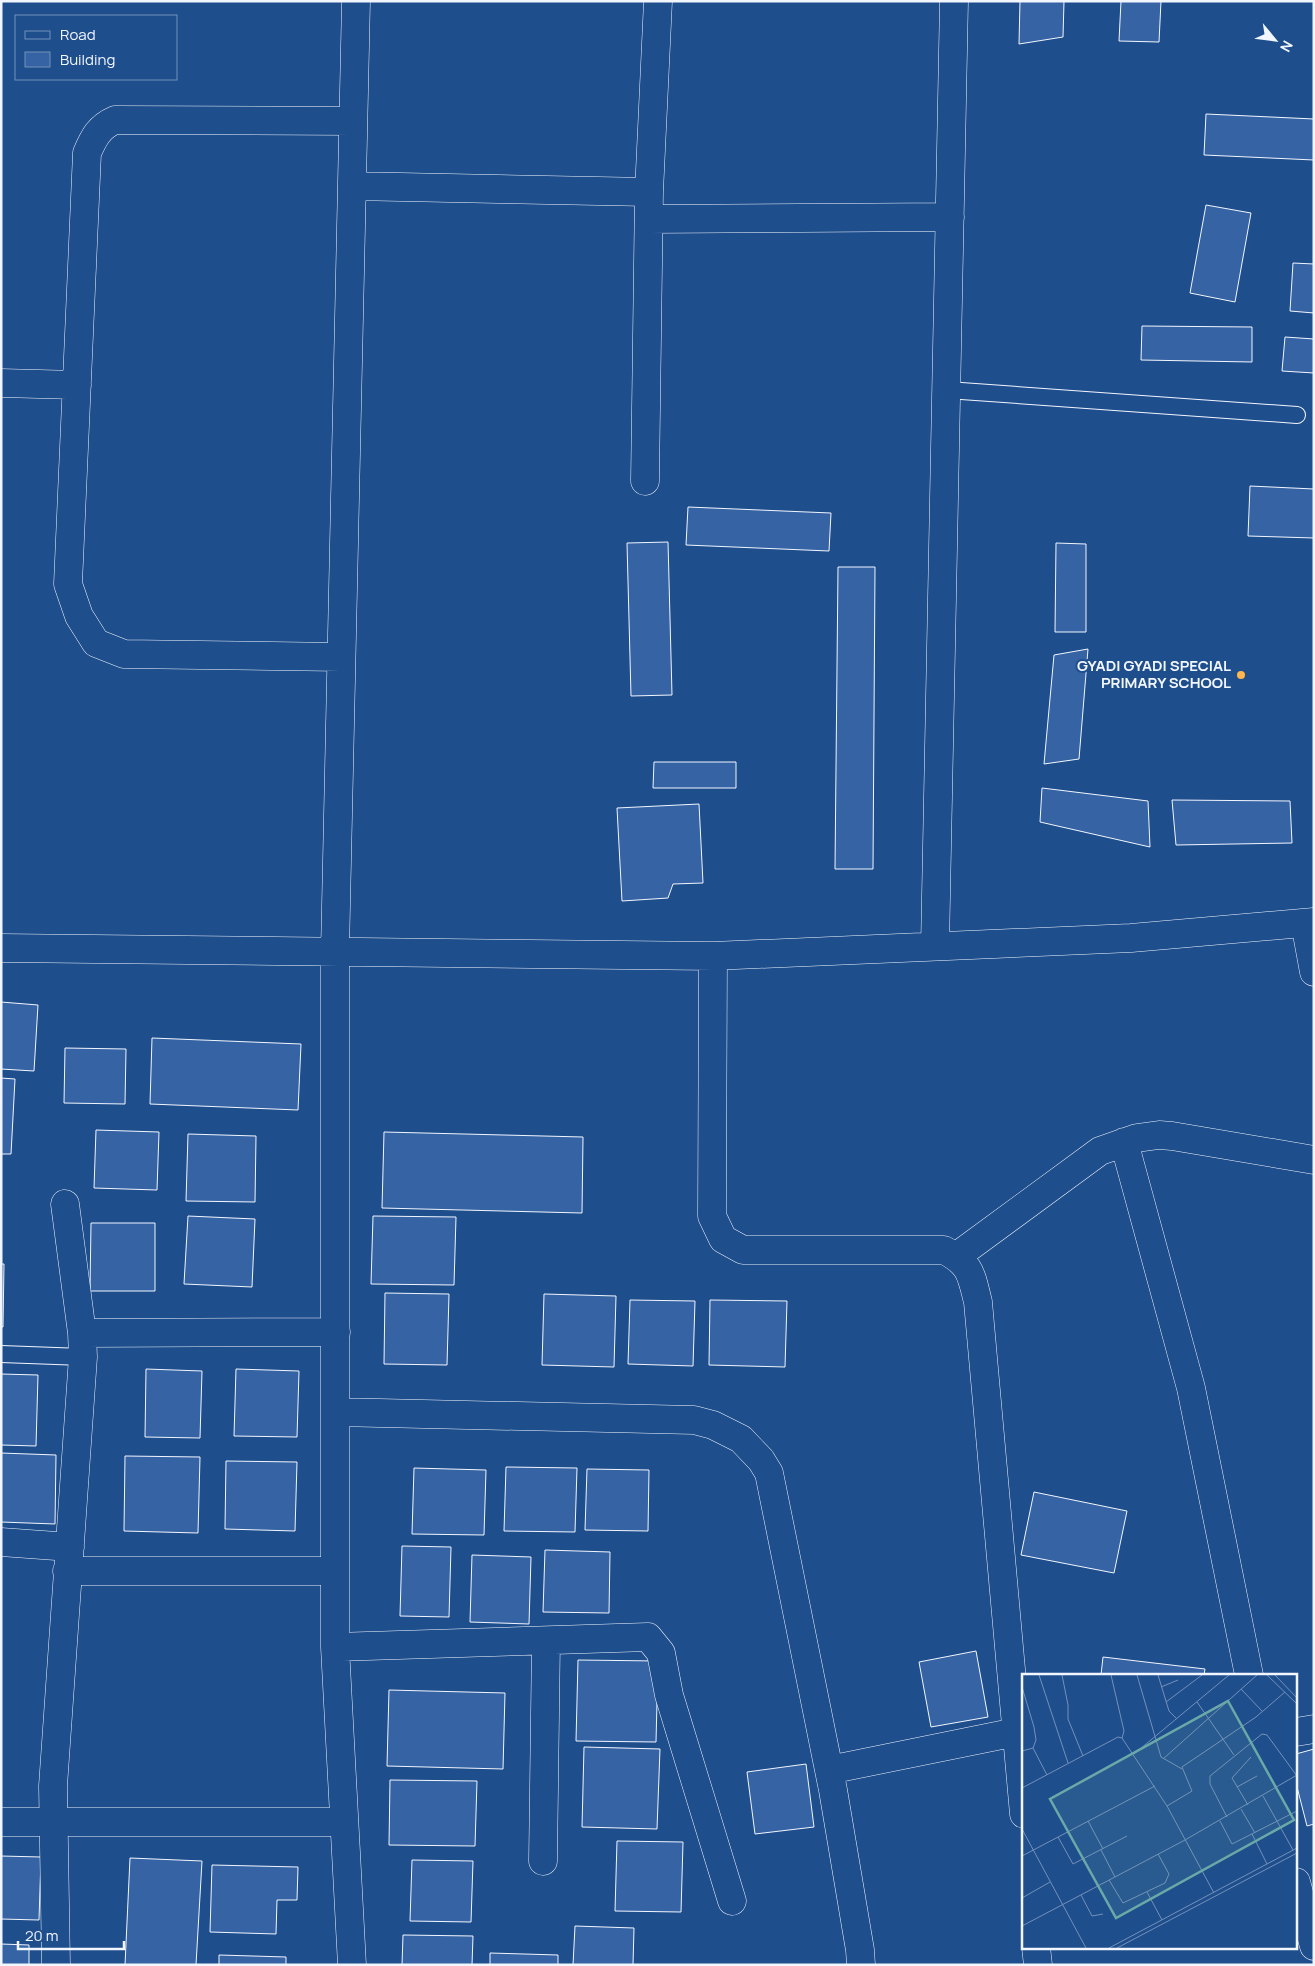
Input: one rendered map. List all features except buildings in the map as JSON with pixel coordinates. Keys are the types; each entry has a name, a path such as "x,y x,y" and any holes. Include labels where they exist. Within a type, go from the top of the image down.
{"street":[{"path":"352,1965 335,1647 335,951 356,1"},
{"path":"645,481 649,192 658,1"},
{"path":"935,946 948,390 954,1"},
{"path":"341,657 124,654 96,642 79,616 68,584 87,153 95,134 106,124 115,120 353,121"},
{"path":"352,186 649,192"},
{"path":"649,219 950,217"},
{"path":"1,383 76,385"},
{"path":"1,948 713,956 1131,938 1309,922 1314,972"},
{"path":"713,956 712,1216 723,1239 743,1250 944,1250 957,1256 970,1271 978,1302 1020,1732 1022,1773"},
{"path":"957,1256 1100,1151 1124,1142 1159,1135 1172,1136 1314,1160"},
{"path":"1124,1142 1191,1388 1249,1674"},
{"path":"56,1965 53,1786 82,1345 65,1204"},
{"path":"82,1345 336,1332"},
{"path":"336,1412 694,1420 713,1425 741,1440 762,1460 769,1473 829,1770 861,1965"},
{"path":"1,1542 69,1559 335,1571"},
{"path":"335,1647 648,1637 661,1653 669,1695 732,1900"},
{"path":"543,1861 546,1641"},
{"path":"1298,1732 1314,1729"},
{"path":"829,1770 1020,1732"},
{"path":"1,1822 344,1822"},
{"path":"1298,1889 1314,1946"},
{"path":"1036,1948 1038,1965"}],"lane":[{"path":"948,390 1297,415"},
{"path":"1,1354 82,1345"}],"place":[{"name":"GYADI GYADI SPECIAL PRIMARY SCHOOL","path":"1241,675"}]}
